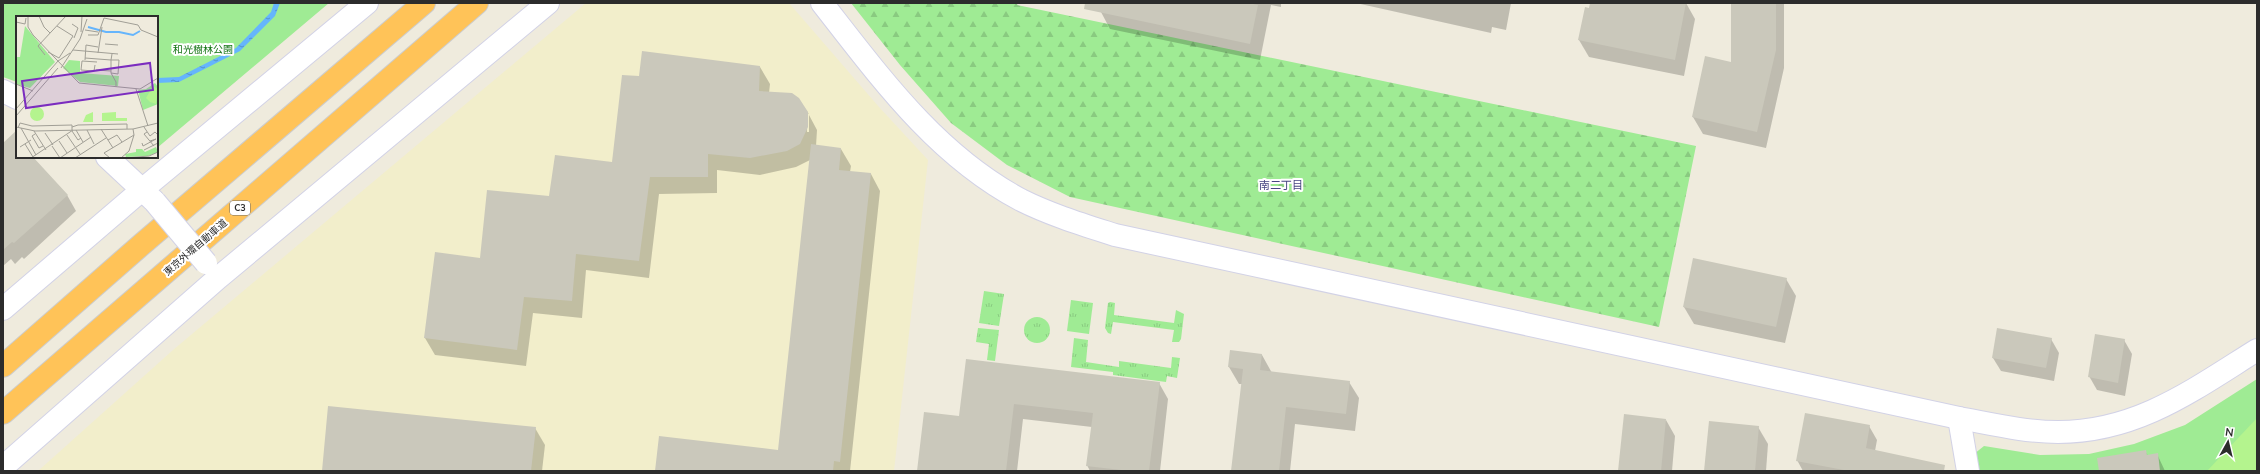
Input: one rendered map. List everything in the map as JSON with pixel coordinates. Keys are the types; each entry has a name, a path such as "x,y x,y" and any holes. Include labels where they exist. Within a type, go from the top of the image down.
{"highway":[{"path":"3,366 141,245 424,3"},
{"name":"東京外環自動車道","path":"3,414 477,3"}],"street":[{"path":"3,309 149,196 367,3"},
{"path":"3,467 212,271 548,3"},
{"path":"822,3 900,101 941,144 980,175 1022,200 1066,219 1115,235 1959,418 2034,431 2080,431 2129,422 2157,411 2191,392 2257,350"},
{"path":"3,91 16,98"},
{"path":"108,158 149,196 212,271"},
{"path":"1959,418 1968,471"}],"shaded area":[{"path":"586,3 789,3 879,107 928,160 894,471 38,471 173,350"}],"green space":[{"name":"和光樹林公園","path":"3,3 329,3 158,147 158,16 16,16 16,82 3,77"},
{"path":"851,3 1018,3 1017,5 1696,146 1659,327 1070,197 1007,165 951,123 900,65"},
{"path":"984,291 1004,294 999,326 979,323"},
{"path":"1071,300 1093,303 1089,334 1067,331"},
{"path":"1108,303 1115,303 1114,315 1174,323 1176,310 1184,314 1181,339 1179,342 1172,342 1174,330 1113,322 1111,334 1108,333 1105,328"},
{"path":"1037,317 1046,321 1050,330 1046,339 1037,343 1028,339 1024,330 1028,321"},
{"path":"978,328 999,330 995,361 987,360 989,344 976,342"},
{"path":"1074,338 1088,340 1086,362 1119,367 1119,361 1171,368 1172,357 1180,358 1177,378 1167,376 1166,382 1113,375 1113,372 1071,367"},
{"path":"2257,379 2257,471 1977,471 1974,454 1984,446 2040,455 2089,454 2134,444 2185,425"},
{"path":"2257,418 2257,471 2207,471"}],"water":[{"path":"274,3 280,3 275,16 240,51 179,82 158,83 158,78 179,77 236,48 271,12"}],"building":[{"path":"1085,3 1248,3 1258,5 1250,44 1084,9"},
{"path":"1590,3 1686,3 1675,60 1578,40 1585,7 1589,8"},
{"path":"1731,3 1776,3 1776,50 1757,132 1692,117 1705,56 1731,62"},
{"path":"642,51 760,66 759,91 792,93 799,98 808,112 808,127 800,144 787,151 750,158 708,154 708,177 650,177 639,261 576,254 572,301 524,297 517,350 424,338 435,252 480,258 487,190 549,196 555,155 612,162 622,75 639,76"},
{"path":"16,131 16,158 34,158 68,195 14,243 12,242 3,250 3,143"},
{"path":"811,144 841,148 839,170 871,173 840,462 834,461 833,471 655,471 659,436 778,450"},
{"path":"1693,258 1787,278 1776,327 1683,307"},
{"path":"1997,328 2052,338 2046,368 1992,358"},
{"path":"2095,334 2125,339 2118,383 2088,377"},
{"path":"1230,350 1262,354 1260,370 1350,381 1346,414 1286,407 1279,471 1231,471 1243,369 1228,367"},
{"path":"966,359 1160,382 1149,471 1130,471 1086,466 1093,413 1014,404 1006,471 917,471 924,412 959,416"},
{"path":"328,406 536,427 531,471 322,471"},
{"path":"1805,413 1870,425 1866,448 1945,465 1944,471 1849,471 1796,461"},
{"path":"1624,414 1666,419 1661,471 1618,471"},
{"path":"1709,421 1759,426 1755,471 1704,471"},
{"path":"2146,450 2147,455 2158,453 2160,471 2099,471 2097,458"}],"district":[{"name":"南二丁目","path":"1281,185"}]}
